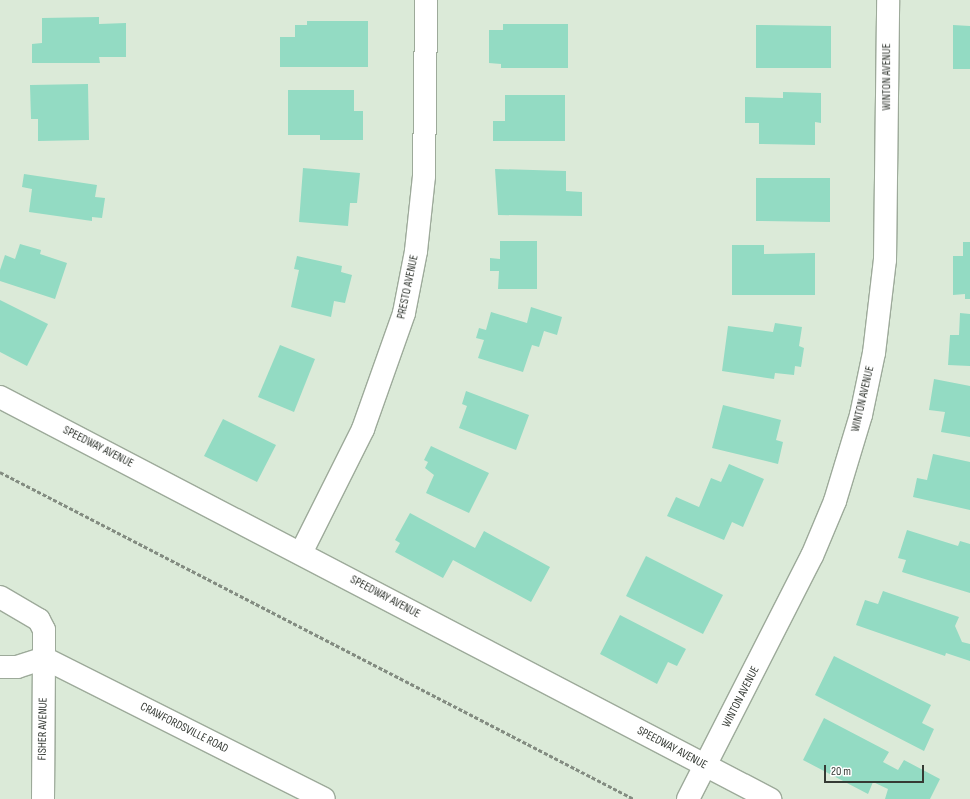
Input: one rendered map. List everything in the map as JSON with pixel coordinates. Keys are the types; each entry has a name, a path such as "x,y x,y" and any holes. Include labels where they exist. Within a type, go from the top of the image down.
{"street":[{"name":"PRESTO AVENUE","path":"301,553 364,429 404,313 416,251 424,176 426,0"},
{"name":"WINTON AVENUE","path":"688,799 706,766 824,529 861,415 875,345 885,260 888,0"},
{"name":"SPEEDWAY AVENUE","path":"0,397 770,799"},
{"path":"0,598 39,620 44,630 44,658 17,667 0,667"},
{"name":"FISHER AVENUE","path":"43,799 44,658"},
{"name":"CRAWFORDSVILLE ROAD","path":"44,658 324,799"}],"path":[{"path":"0,472 634,799"}],"building":[{"path":"99,17 99,24 126,23 126,57 99,57 100,63 32,63 32,44 42,43 42,18"},
{"path":"307,21 368,21 368,67 280,67 280,37 295,37 295,25 307,25"},
{"path":"503,24 568,24 568,68 501,68 501,64 489,63 489,30 503,30"},
{"path":"756,25 831,26 831,68 756,68"},
{"path":"953,25 970,26 970,69 953,69"},
{"path":"88,84 89,140 38,141 38,119 31,119 30,85"},
{"path":"288,90 354,90 354,111 363,111 363,140 320,140 320,135 288,135"},
{"path":"783,92 821,93 821,123 815,122 815,145 759,144 759,123 745,123 745,97 783,98"},
{"path":"505,95 565,95 565,141 493,141 493,121 505,121"},
{"path":"303,168 360,173 357,203 350,203 348,226 299,222"},
{"path":"495,169 566,171 566,191 582,192 582,216 498,215"},
{"path":"24,174 97,185 95,197 105,198 102,218 92,217 92,221 29,212 32,189 22,187"},
{"path":"756,178 830,178 830,222 756,221"},
{"path":"500,241 537,241 537,289 498,289 499,271 490,271 490,258 500,259"},
{"path":"963,242 970,242 970,299 965,299 965,294 953,295 953,256 963,256"},
{"path":"20,244 41,250 40,254 67,263 55,299 0,281 0,270 5,255 15,259"},
{"path":"732,245 764,245 764,254 815,253 815,295 732,295"},
{"path":"297,256 342,266 341,272 352,275 345,303 334,301 331,317 291,307 299,270 294,269"},
{"path":"0,300 48,324 27,366 0,352"},
{"path":"531,307 562,317 557,335 544,331 539,347 532,345 523,372 478,358 484,340 476,338 479,328 486,330 491,312 527,323"},
{"path":"960,313 970,314 970,366 948,365 950,335 959,335"},
{"path":"775,323 802,327 799,346 804,348 801,367 795,366 794,375 775,373 774,379 722,371 728,326 773,332"},
{"path":"280,345 315,359 294,412 258,397"},
{"path":"934,379 970,386 970,437 941,432 945,412 929,410"},
{"path":"466,391 529,415 516,450 459,428 467,406 462,404"},
{"path":"723,405 781,420 776,440 783,442 778,464 712,448"},
{"path":"223,419 276,445 257,482 204,456"},
{"path":"431,446 489,473 469,513 426,493 434,475 425,468 428,462 424,460"},
{"path":"933,454 970,462 970,510 913,497 917,478 927,480"},
{"path":"729,464 764,479 743,527 732,522 724,540 667,516 676,497 699,507 711,478 721,482"},
{"path":"410,513 475,548 484,531 550,567 531,602 453,560 443,578 395,552 400,543 395,540"},
{"path":"907,530 958,546 960,541 970,544 970,593 902,572 906,560 898,558"},
{"path":"646,556 723,595 703,634 626,596"},
{"path":"883,591 959,617 955,626 962,642 970,644 970,661 946,653 945,656 856,625 865,600 878,604"},
{"path":"620,615 686,649 677,666 668,662 657,684 600,654"},
{"path":"834,656 931,705 922,723 934,729 924,751 815,695"},
{"path":"824,718 889,752 883,762 898,770 904,760 940,779 930,799 885,799 888,789 873,782 868,794 803,760"}]}
